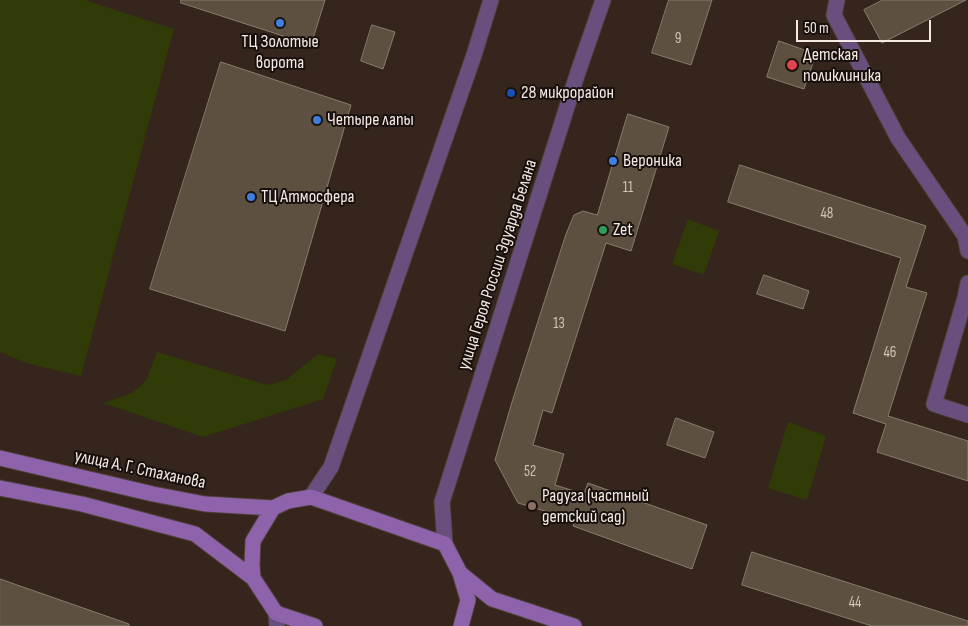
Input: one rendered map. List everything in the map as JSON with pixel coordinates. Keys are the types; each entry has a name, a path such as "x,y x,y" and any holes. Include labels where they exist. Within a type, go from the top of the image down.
{"main road":[{"name":"улица А. Г. Стаханова","path":"0,458 196,503 273,508"},
{"path":"0,488 82,504 195,534 253,578 277,620 315,626"},
{"path":"253,578 253,541 273,508 288,501 311,497 444,544 460,573 468,600 461,626"},
{"path":"460,573 492,600 574,626"}],"street":[{"path":"311,497 331,467 490,0"},
{"name":"улица Героя России Эдуарда Белана","path":"444,544 442,502 578,72 603,0"},
{"path":"836,0 834,15 898,138 965,236 968,251"},
{"path":"968,283 934,404 968,415"}],"green space":[{"path":"0,0 85,0 174,29 81,376 29,364 0,352"},
{"path":"688,219 719,231 704,275 672,264"},
{"path":"157,352 267,385 286,380 318,354 337,359 323,399 203,437 103,403 132,393 146,381"},
{"path":"788,422 826,436 807,500 768,488"}],"building":[{"name":"ТЦ Золотые ворота","path":"181,0 325,0 311,45 181,3"},
{"path":"669,0 712,0 691,65 652,53"},
{"path":"883,0 966,0 882,43 864,10"},
{"path":"372,25 395,32 383,69 361,61"},
{"name":"Детская поликлиника","path":"779,41 816,54 804,89 767,77"},
{"name":"ТЦ Атмосфера","path":"221,62 351,105 285,331 150,289"},
{"path":"628,114 669,127 631,251 606,243 552,413 543,410 533,445 564,454 555,485 584,494 588,483 707,525 692,569 573,526 575,520 518,503 495,460 566,234 574,215 583,211 597,215"},
{"path":"740,165 926,226 906,287 927,293 888,416 968,441 968,481 877,452 886,424 853,413 901,258 728,202"},
{"path":"764,275 809,291 803,309 757,294"},
{"path":"676,418 714,432 705,458 667,445"},
{"path":"752,552 968,621 968,626 872,626 742,585"},
{"path":"0,579 129,624 129,626 0,626"}],"place":[{"name":"ТЦ Золотые ворота","path":"280,23"},
{"name":"Детская поликлиника","path":"792,65"},
{"name":"28 микрорайон","path":"511,93"},
{"name":"Четыре лапы","path":"317,120"},
{"name":"Вероника","path":"613,161"},
{"name":"ТЦ Атмосфера","path":"251,197"},
{"name":"Zet","path":"603,230"},
{"name":"Радуга (частный детский сад)","path":"532,506"}]}
